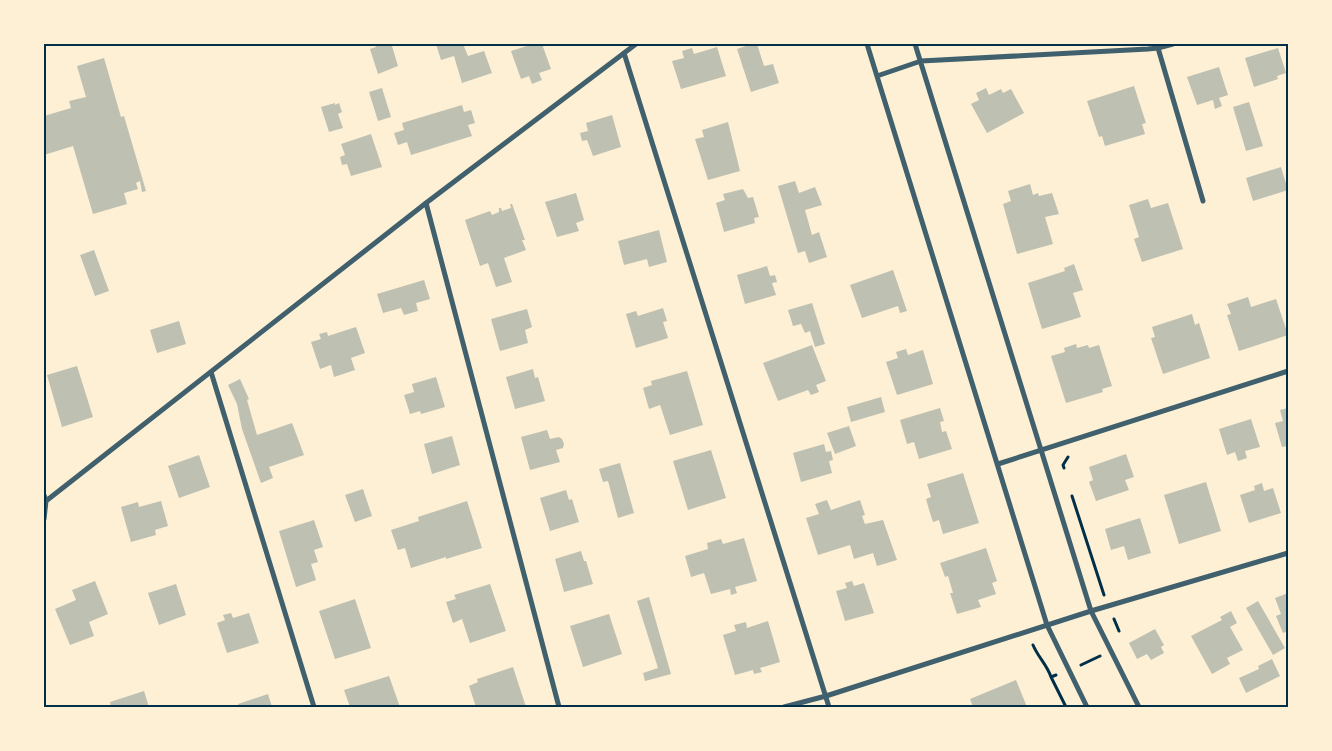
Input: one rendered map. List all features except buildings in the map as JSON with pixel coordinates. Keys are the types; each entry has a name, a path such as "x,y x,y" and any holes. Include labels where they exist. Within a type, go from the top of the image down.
{"street":[{"path":"46,501 426,203 636,44"},
{"path":"867,44 998,464 1046,625 1087,707"},
{"path":"915,44 1091,611 1138,707"},
{"path":"877,76 921,61 1147,47 1158,48 1173,44"},
{"path":"1158,48 1203,201"},
{"path":"624,53 829,707"},
{"path":"426,203 559,707"},
{"path":"998,464 1288,371"},
{"path":"211,372 314,707"},
{"path":"44,495 46,501 44,519"},
{"path":"784,707 826,696 1091,611 1288,553"}],"path":[{"path":"1065,474 1062,465 1071,452 1079,450 1076,438"},
{"path":"1051,678 1124,645 1108,606 1071,492"},
{"path":"1027,631 1036,652 1048,667 1051,678 1066,707"}]}
